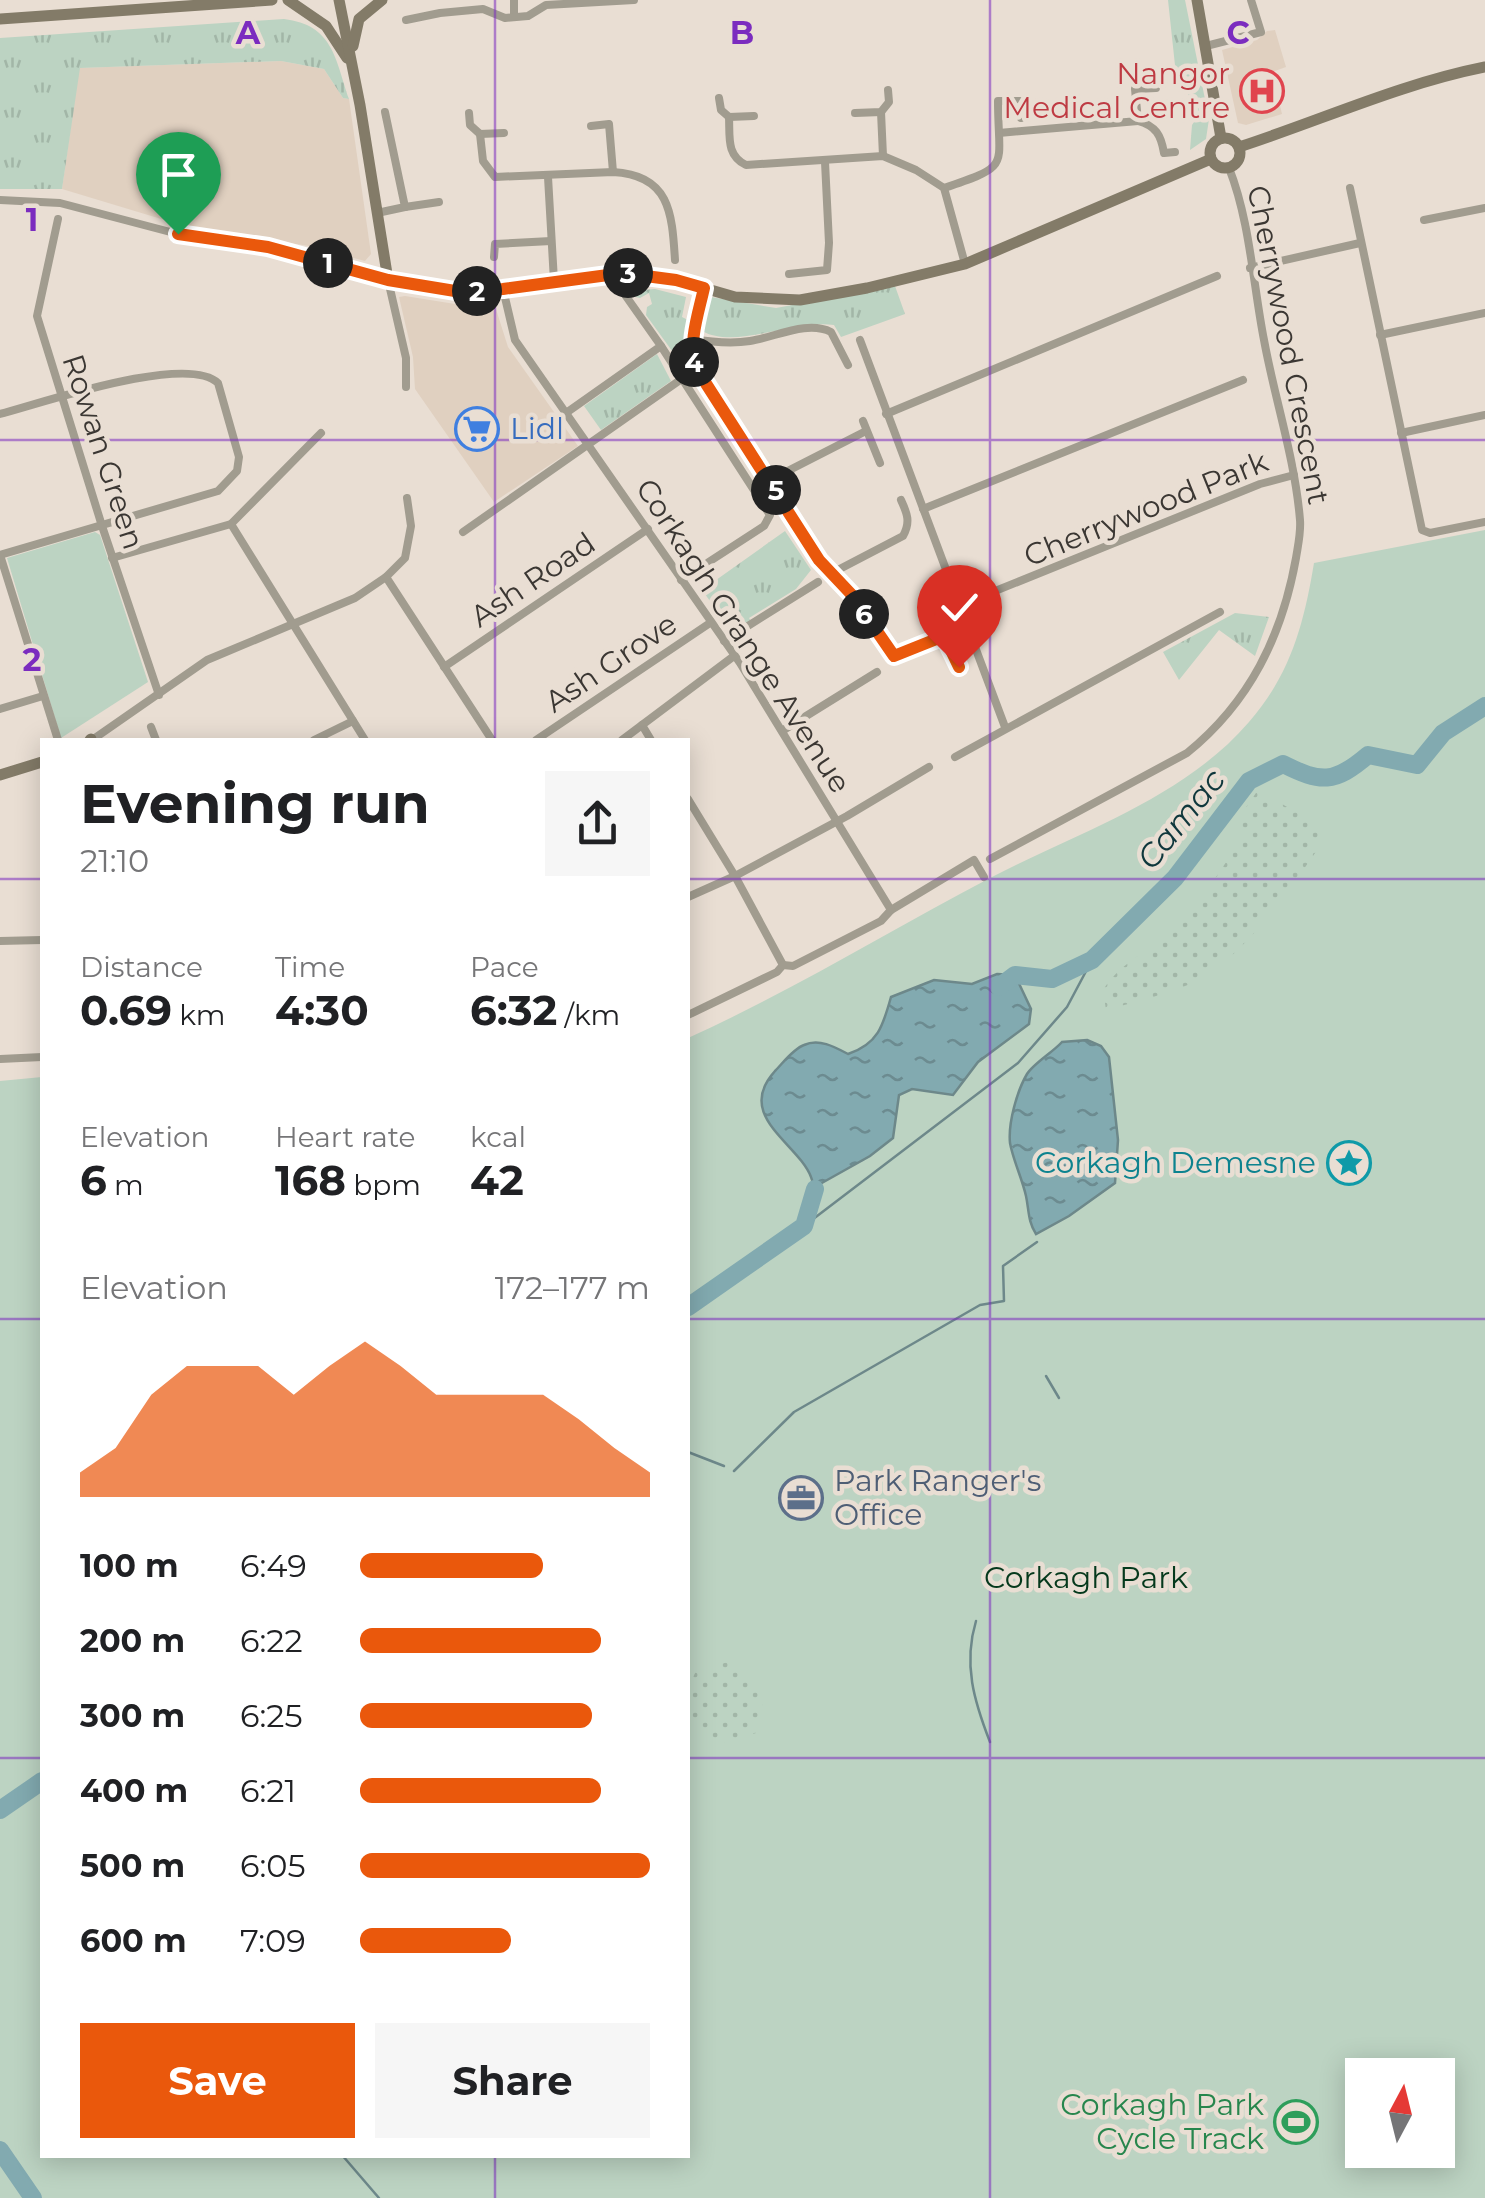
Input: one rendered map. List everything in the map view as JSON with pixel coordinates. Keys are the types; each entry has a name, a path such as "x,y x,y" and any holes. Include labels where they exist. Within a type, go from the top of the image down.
{"street":[{"path":"0,19 272,0"},
{"path":"288,0 326,26 352,65"},
{"path":"339,0 388,280 403,340 406,387"},
{"path":"352,65 359,19 382,0"},
{"path":"514,0 514,17"},
{"path":"406,20 483,9 499,17 528,16 546,6 634,0"},
{"path":"1197,0 1221,138"},
{"path":"1206,46 1261,32 1251,0"},
{"path":"1239,147 1438,76 1485,67"},
{"path":"1138,121 1136,90 1156,88"},
{"path":"883,156 881,112 889,102 888,90"},
{"path":"720,98 721,110 729,118 730,150 736,160 746,164 825,162 883,156 944,188 965,264"},
{"path":"944,188 992,172 1000,154 998,101 1020,100 1021,118"},
{"path":"385,112 405,207"},
{"path":"855,113 881,112"},
{"path":"469,113 470,125 480,134 483,161 496,177 613,172 648,180 670,207 676,260"},
{"path":"729,118 754,116"},
{"path":"999,133 1138,121 1151,124 1158,132 1164,153 1175,152"},
{"path":"591,126 609,124 613,172"},
{"path":"480,134 504,132"},
{"path":"1221,138 1231,139 1239,147 1239,159 1229,168 1220,167 1210,158 1211,147 1221,138"},
{"path":"0,200 60,203 178,234 268,247 388,280 455,291 638,274 735,297 800,300 965,264 1210,158"},
{"path":"789,274 826,270 829,243 825,162"},
{"name":"Cherrywood Crescent","path":"990,859 1187,752 1232,711 1264,660 1292,588 1300,524 1294,475 1229,168"},
{"path":"548,177 554,281"},
{"path":"1350,188 1422,530 1430,533 1485,522"},
{"path":"378,214 439,202"},
{"path":"1424,220 1485,208"},
{"name":"Rowan Green","path":"58,219 37,316 112,558 160,695"},
{"path":"494,257 495,244 551,241"},
{"path":"1250,268 1360,243"},
{"path":"886,414 1216,276"},
{"path":"704,288 692,339 696,368 819,560 852,595 894,656 939,638 946,640 959,667 964,668"},
{"name":"Corkagh Grange Avenue","path":"503,289 511,333 734,656 891,910"},
{"path":"624,292 770,519 681,580"},
{"path":"1380,335 1485,313"},
{"path":"692,339 750,341 816,326 832,332 848,365"},
{"path":"860,340 1005,728"},
{"path":"566,413 661,346"},
{"path":"0,414 159,373 214,378 239,457 237,471 218,492 0,555 57,738"},
{"path":"463,532 682,378"},
{"path":"923,508 1243,380"},
{"path":"1401,433 1485,415"},
{"path":"770,480 864,426 880,463"},
{"path":"112,558 231,524 320,433"},
{"name":"Cherrywood Park","path":"958,606 1260,484 1294,475"},
{"path":"94,738 207,660 355,598 386,577 404,558 412,526 408,498"},
{"path":"832,573 903,536 908,515 900,500"},
{"path":"231,524 365,738"},
{"name":"Ash Road","path":"444,667 648,530"},
{"path":"386,577 487,738"},
{"path":"724,642 818,582"},
{"path":"955,757 1220,612"},
{"name":"Ash Grove","path":"539,738 710,623"},
{"path":"625,738 734,656"},
{"path":"782,731 877,672"},
{"path":"0,708 43,696"},
{"path":"318,738 353,721"},
{"path":"642,725 650,738"},
{"path":"150,726 152,738"},
{"path":"0,775 40,763"},
{"path":"690,896 838,821 929,767"},
{"path":"690,803 783,965"},
{"path":"783,965 793,966 880,921 891,910 974,860 984,876"},
{"path":"0,941 40,940"},
{"path":"690,1014 777,972 783,965"},
{"path":"0,1059 40,1057"}],"shaded area":[{"path":"1275,30 1286,67 1272,72 1282,114 1246,125 1238,123 1222,50 1257,40 1267,31"},
{"path":"281,61 324,69 343,98 349,99 371,254 365,261 309,246 191,228 62,189 79,68"},
{"path":"399,297 495,306 508,347 578,446 494,502 415,389 413,357"}],"green space":[{"path":"1168,0 1185,0 1209,119 1206,139 1190,150 1196,119 1185,85 1177,84"},
{"path":"284,19 300,22 322,36 335,57 349,99 343,98 324,69 281,61 80,68 62,189 0,189 0,38"},
{"path":"895,286 905,314 841,337 834,325 818,324 748,336 716,336 702,331 711,297 776,308"},
{"path":"655,289 686,297 682,317 688,320 685,352 675,355 646,315 652,304 649,293 640,298 631,296 629,291"},
{"path":"657,354 671,381 601,430 584,406"},
{"name":"Corkagh Park","path":"1485,530 1485,2198 0,2198 0,1081 40,1077 40,2158 690,2158 690,1037 803,981 990,878 1128,812 1193,772 1223,749 1263,704 1285,666 1300,627 1314,563"},
{"path":"785,531 811,570 796,589 749,618 751,621 733,633 702,590"},
{"path":"95,532 100,535 148,682 61,738 7,558"},
{"path":"1235,613 1269,617 1255,656 1219,630 1179,680 1163,652"},
{"path":"1258,790 1330,832 1260,926 1227,960 1200,980 1106,1010 1103,990 1110,981 1174,927 1217,876 1244,833 1234,825"},
{"path":"735,1660 766,1690 756,1733 715,1745 690,1721 690,1684 696,1671"}],"water":[{"path":"997,974 1015,975 1031,1009 1029,1024 978,1062 953,1095 912,1089 899,1095 893,1138 820,1184 813,1205 806,1207 813,1189 811,1177 773,1128 762,1102 764,1087 775,1071 796,1050 810,1043 827,1044 848,1054 866,1045 882,1025 891,997 934,980 972,984"},
{"path":"1087,1040 1101,1046 1109,1057 1118,1140 1115,1183 1036,1234 1010,1143 1014,1107 1023,1081 1034,1066 1062,1042"}],"waterway":[{"name":"Camac","path":"999,987 1015,975 1052,979 1092,960 1175,878 1249,781 1283,764 1327,778 1346,771 1368,755 1417,765 1443,733 1485,706"},
{"name":"Camac","path":"804,1226 1018,1063 1067,1007 1092,960"},
{"name":"Camac","path":"690,1306 804,1226 815,1189"},
{"path":"734,1471 794,1412 980,1305 1004,1301 1003,1266 1037,1242"},
{"path":"1046,1376 1059,1398"},
{"path":"690,1453 724,1466"},
{"path":"976,1621 970,1667 990,1742"},
{"name":"Camac","path":"0,1810 40,1782"},
{"name":"Camac","path":"0,2150 33,2198"},
{"name":"Camac","path":"345,2158 379,2198"}],"place":[{"name":"Nangor Medical Centre","path":"1262,91"},
{"name":"Lidl","path":"477,429"},
{"name":"Corkagh Demesne","path":"1349,1163"},
{"name":"Park Ranger's Office","path":"801,1498"},
{"name":"Corkagh Park Cycle Track","path":"1296,2122"}],"route":[{"path":"178,234 268,247 388,280 455,291 503,289 623,273 704,288 692,339 696,368 819,560 852,595 894,656 939,638 946,640 959,667"}]}
